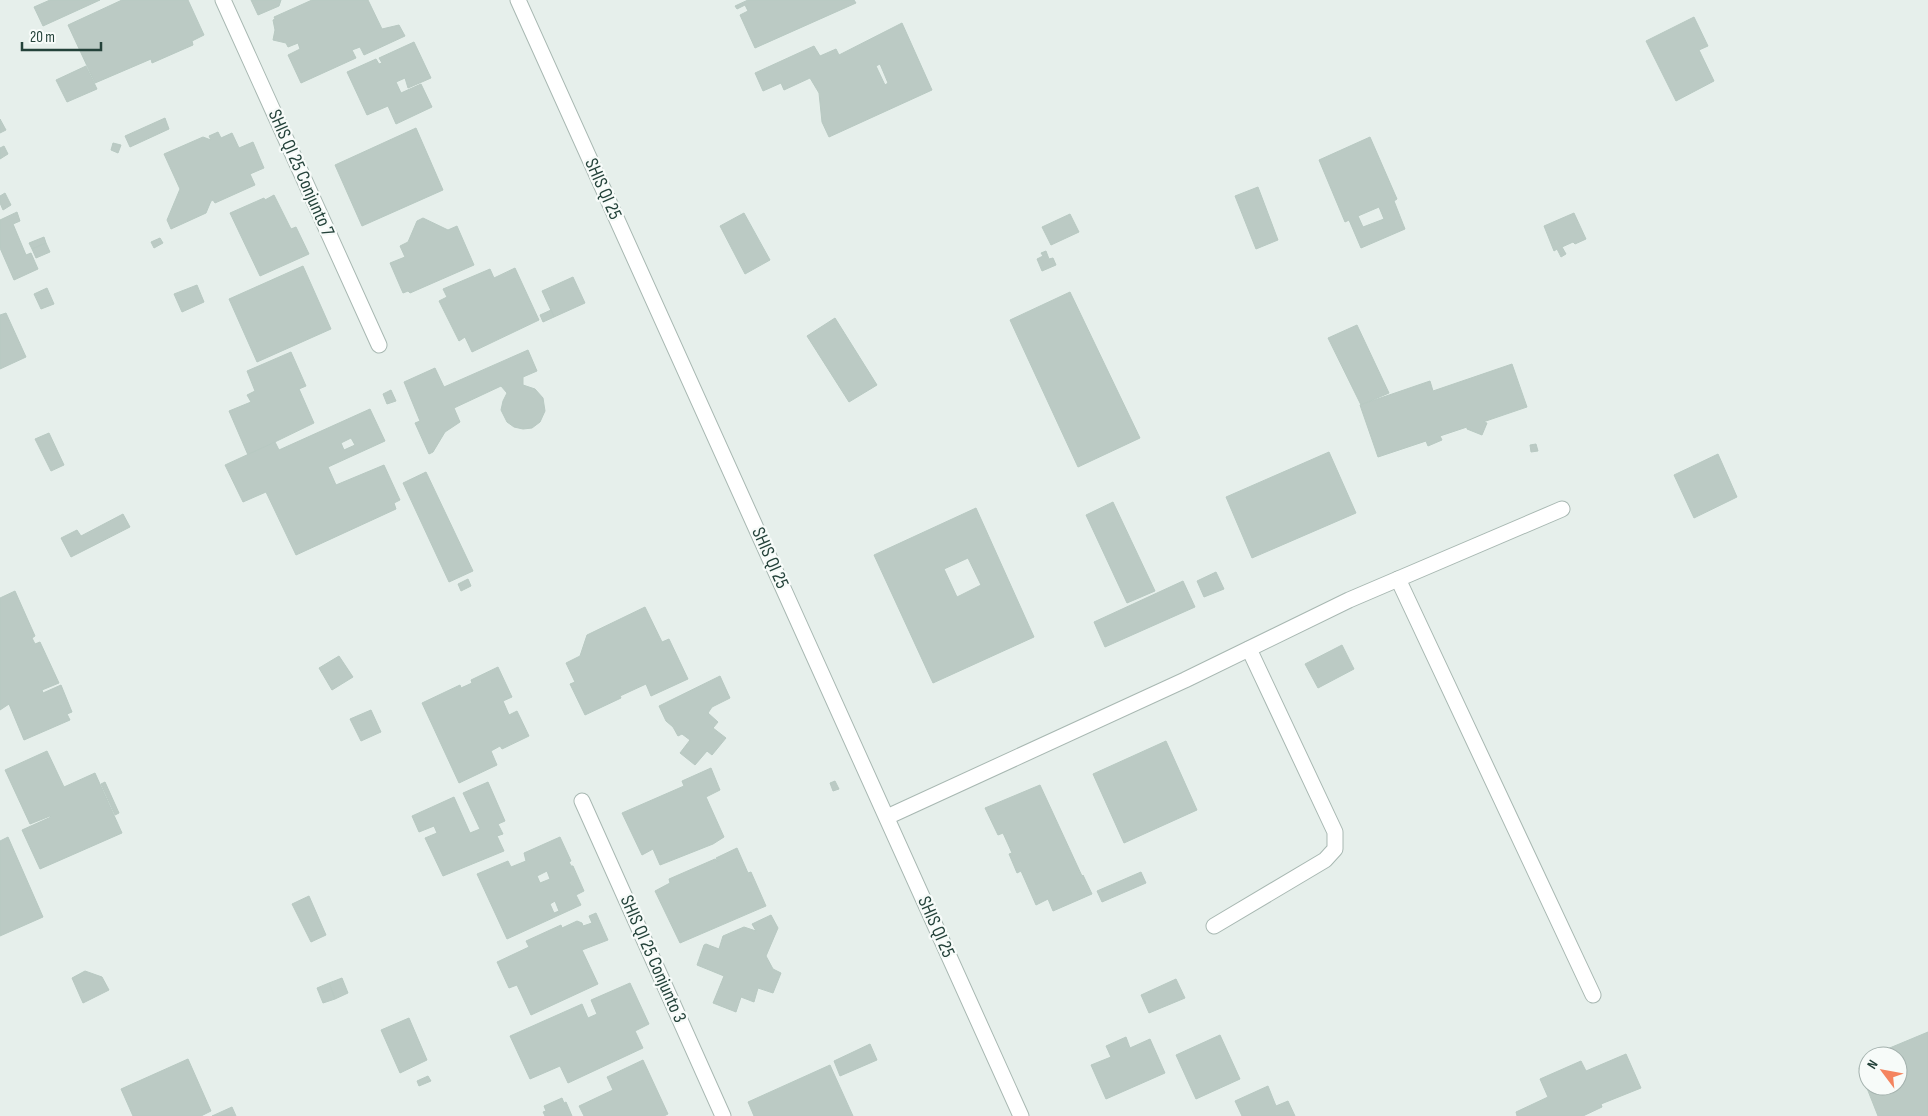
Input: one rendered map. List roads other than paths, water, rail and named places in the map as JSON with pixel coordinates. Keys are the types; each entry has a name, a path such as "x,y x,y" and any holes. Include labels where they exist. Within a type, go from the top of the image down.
{"street":[{"name":"SHIS QI 25 Conjunto 7","path":"223,0 379,345"},
{"name":"SHIS QI 25","path":"518,0 1021,1116"},
{"path":"887,817 1185,680 1349,600 1562,510"},
{"path":"1398,579 1593,995"},
{"path":"1214,926 1325,860 1335,849 1335,832 1249,649"},
{"name":"SHIS QI 25 Conjunto 3","path":"582,801 723,1116"}]}
